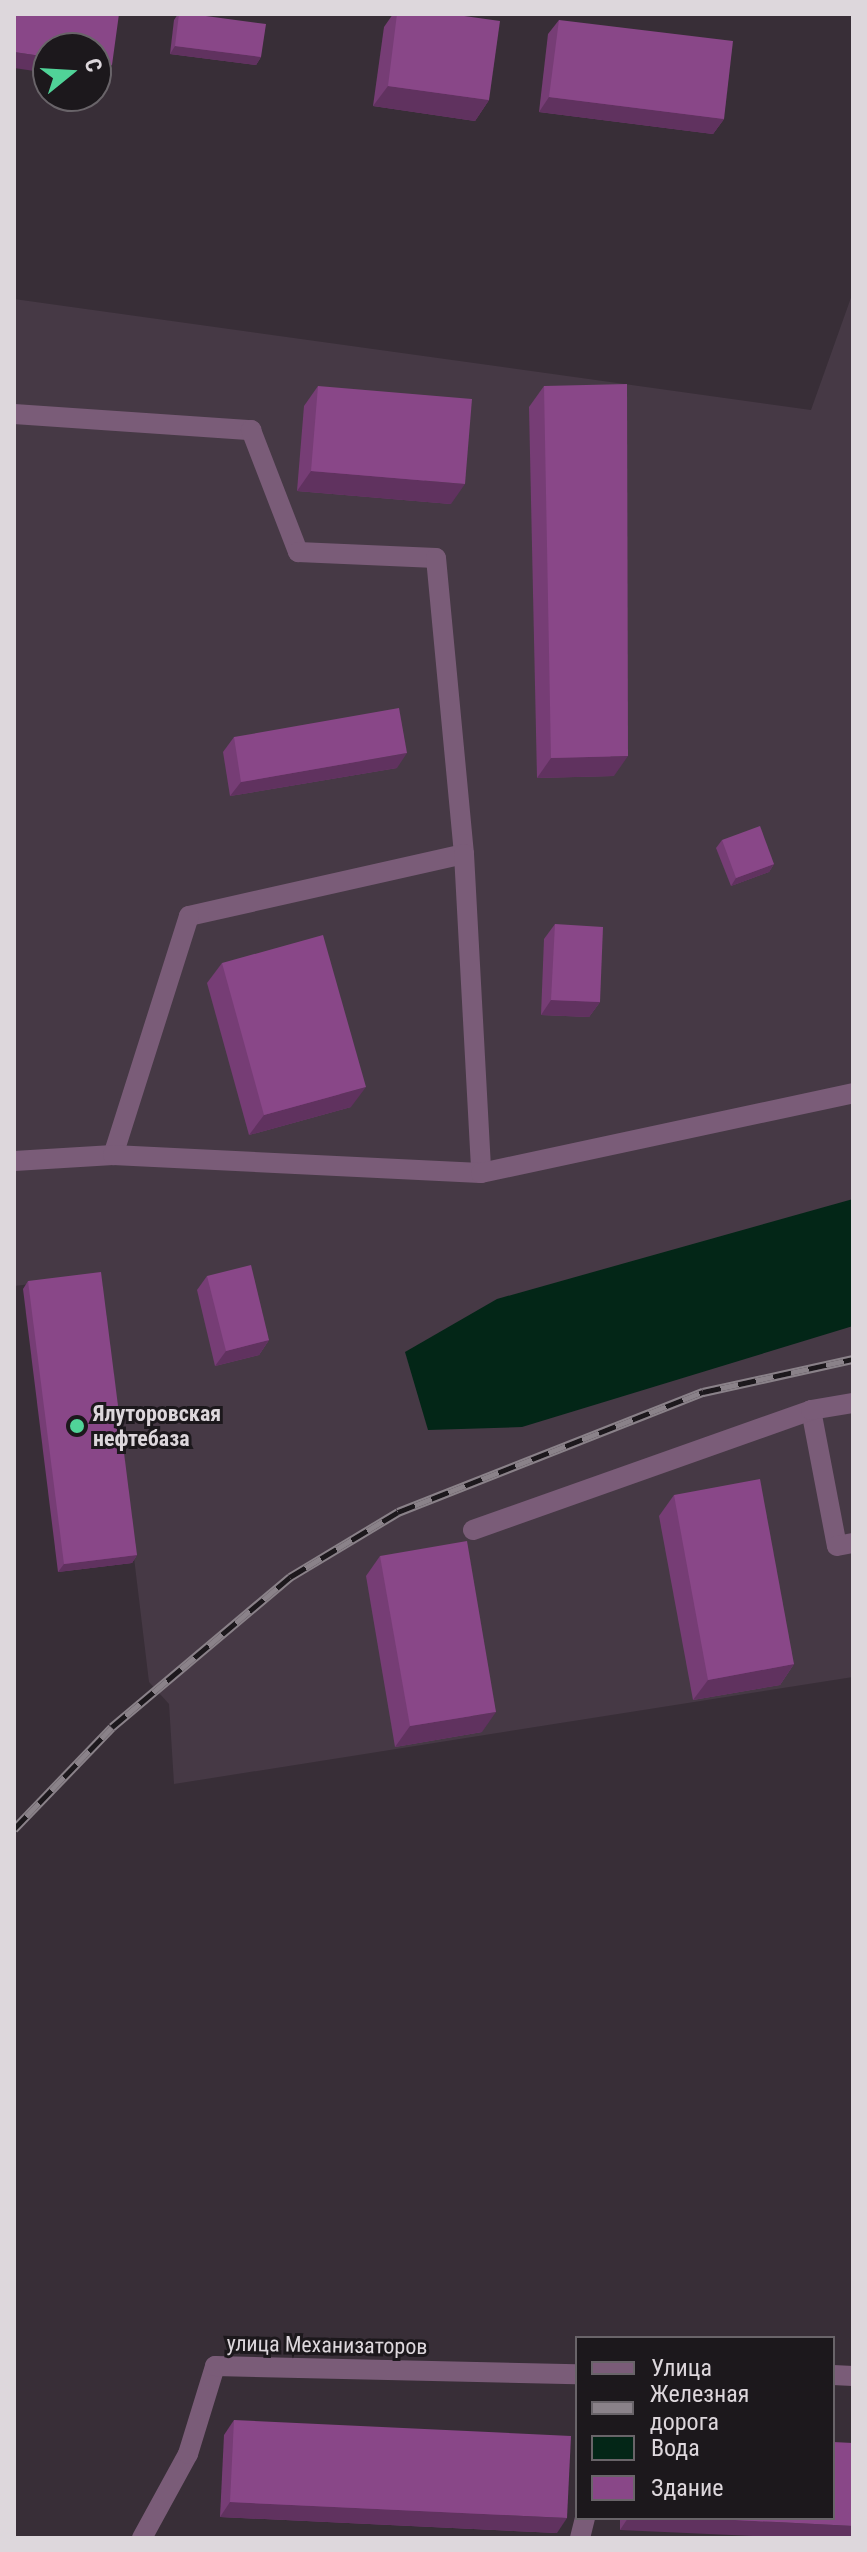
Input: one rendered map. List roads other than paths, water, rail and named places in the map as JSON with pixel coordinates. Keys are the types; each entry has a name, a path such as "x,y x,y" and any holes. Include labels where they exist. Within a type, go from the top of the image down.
{"street":[{"path":"14,414 251,430 298,552 436,558 464,854 481,1173"},
{"path":"113,1155 189,916 464,854"},
{"path":"14,1161 113,1155 481,1173 853,1093"},
{"path":"473,1530 811,1410 853,1403"},
{"path":"811,1410 837,1546 853,1543"},
{"name":"улица Механизаторов","path":"142,2538 188,2454 215,2366 575,2374"}],"water":[{"path":"853,1199 853,1326 522,1427 428,1430 405,1352 497,1299"}],"railway":[{"path":"14,1829 112,1727 290,1577 398,1512 703,1392 853,1359"}],"place":[{"name":"Ялуторовская нефтебаза","path":"77,1426"}]}
